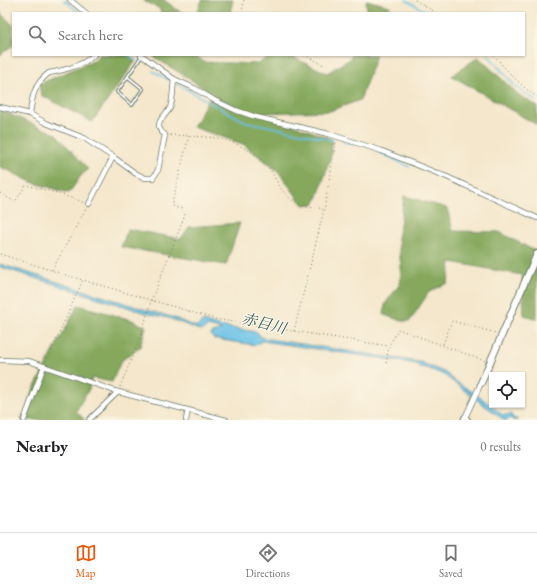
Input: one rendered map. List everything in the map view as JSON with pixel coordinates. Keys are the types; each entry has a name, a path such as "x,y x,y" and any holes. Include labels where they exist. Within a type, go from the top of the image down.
{"street":[{"path":"70,0 85,12"},
{"path":"30,114 34,91 38,82 50,73 82,64 93,56"},
{"path":"141,56 174,79 194,88 214,100 249,115 337,137 382,151 440,174 537,218"},
{"path":"0,107 30,114 46,123 84,138 114,157 135,173 145,178 153,178 158,170 165,135 160,130 159,124 161,118 170,107 174,79"},
{"path":"89,204 114,157"},
{"path":"465,419 537,254"},
{"path":"0,360 28,361 118,392 226,420"},
{"path":"24,420 44,366"},
{"path":"89,420 118,392"},
{"path":"186,420 188,410"}],"lane":[{"path":"128,77 143,89 132,105 116,92 128,77 141,56"}],"path":[{"path":"242,12 244,0"},
{"path":"415,0 435,12"},
{"path":"306,56 324,64"},
{"path":"495,56 517,81 537,97"},
{"path":"165,135 217,138 244,148 260,158 270,168 282,189 292,200 324,210"},
{"path":"118,392 141,336 150,304 185,215 183,209 174,206 172,203 189,136"},
{"path":"294,332 324,210 337,137"},
{"path":"0,193 15,202 26,184 89,204 52,270"},
{"path":"0,254 215,320 388,346"},
{"path":"44,366 83,280"},
{"path":"443,345 452,321 502,335"},
{"path":"386,363 388,346 398,329 490,363"}],"green space":[{"path":"144,0 164,0 181,12 161,12 159,8 145,2"},
{"path":"202,0 233,0 230,12 197,12"},
{"path":"366,0 390,6 388,12 367,12"},
{"path":"0,13 12,24 12,46 0,55"},
{"path":"98,56 128,56 135,62 92,122 41,95 39,84 93,61"},
{"path":"196,56 204,62 258,64 270,56 290,56 327,73 350,59 352,56 376,56 360,100 330,111 262,113 332,139 331,156 317,199 314,204 303,205 278,171 243,144 193,127 211,94 154,57"},
{"path":"478,57 519,95 537,106 537,125 452,76"},
{"path":"0,110 56,134 88,169 80,177 69,193 31,182 0,167"},
{"path":"404,196 447,208 453,231 499,232 537,252 537,319 524,315 522,275 451,262 448,283 429,292 410,321 402,321 384,315 385,304 400,284 401,267 398,239"},
{"path":"240,223 226,265 121,247 128,229 181,239 189,227"},
{"path":"78,305 132,320 146,327 140,347 121,361 112,382 92,378 89,389 76,411 85,420 21,420 27,411 31,394"}],"water":[{"name":"赤目川","path":"0,264 175,318 197,327 203,321 218,326 257,332 262,338 420,362 446,373 452,379 475,393 489,404 489,408 494,408 503,415 511,414 513,418 518,420 513,420 510,418 508,420 504,420 444,375 427,368 419,367 417,364 262,341 255,345 214,339 211,335 212,333 222,330 208,326 202,331 168,318 146,313 0,267"}],"waterway":[{"path":"64,0 79,12"},
{"path":"406,0 427,12"},
{"path":"130,56 136,61"},
{"path":"489,56 516,87 537,101"},
{"path":"153,71 169,80"},
{"path":"177,84 244,121 333,140"},
{"path":"343,142 353,144"},
{"path":"376,151 410,167"}]}
